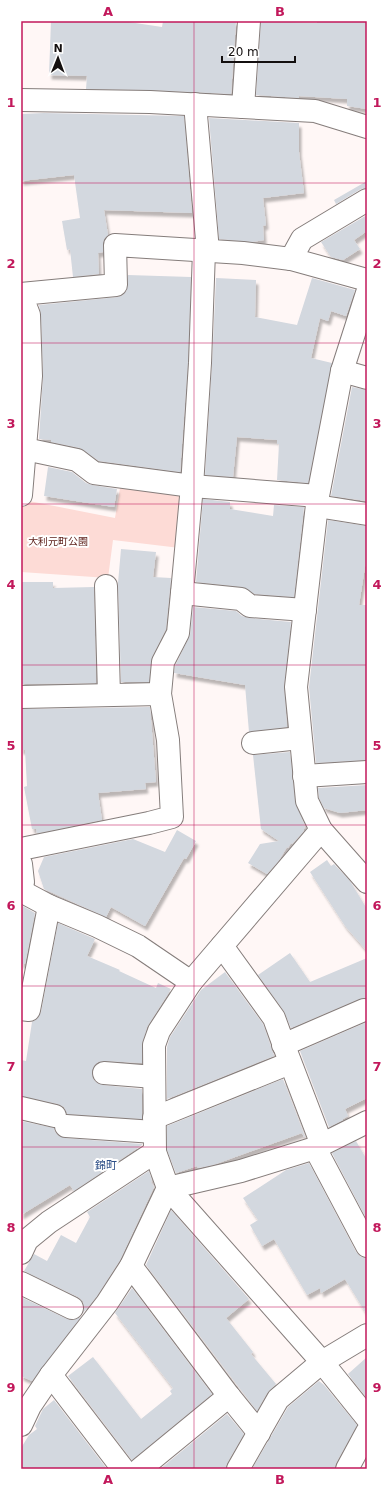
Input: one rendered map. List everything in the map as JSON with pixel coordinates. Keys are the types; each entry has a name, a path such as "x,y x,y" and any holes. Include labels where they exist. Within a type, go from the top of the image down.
{"street":[{"path":"242,107 249,21"},
{"path":"21,100 142,102 315,111 367,127"},
{"path":"21,849 149,824 172,818 168,740 160,694 163,662 178,633 192,486 200,363 206,251 195,104"},
{"path":"291,259 302,239 367,200"},
{"path":"21,495 25,449 24,416 31,376 29,315 21,294 116,285 114,245 243,253 291,259 367,280"},
{"path":"367,293 342,371 318,501 296,687 306,801 321,830 367,882"},
{"path":"342,371 367,378"},
{"path":"25,449 77,460 94,473 318,501 367,514"},
{"path":"106,586 109,695"},
{"path":"182,593 241,599 250,606 305,610"},
{"path":"21,697 160,694"},
{"path":"253,743 300,738"},
{"path":"304,776 367,772"},
{"path":"321,830 191,982 159,1031 154,1045 154,1134 168,1188 322,1362 367,1418"},
{"path":"21,864 23,882 21,884"},
{"path":"21,891 48,906 97,926 138,946 191,982"},
{"path":"21,1009 29,1010 48,906"},
{"path":"222,946 274,1018 318,1146 367,1246"},
{"path":"23,1240 49,1222 154,1134 287,1054 364,1010"},
{"path":"104,1073 154,1077"},
{"path":"21,1108 61,1121 154,1134"},
{"path":"168,1188 241,1170 318,1146 364,1129"},
{"path":"21,1425 30,1406 51,1375 107,1303 131,1266 168,1188"},
{"path":"131,1266 229,1396 259,1433"},
{"path":"21,1283 72,1308"},
{"path":"238,1469 278,1399 322,1362 367,1335"},
{"path":"51,1375 123,1469"},
{"path":"140,1469 229,1396"},
{"path":"347,1469 367,1432"}],"green space":[{"name":"大利元町公園","path":"121,482 175,489 185,504 180,548 113,540 108,578 21,572 21,508 24,500 115,518"}],"building":[{"path":"51,21 122,21 162,27 163,21 236,21 231,94 150,90 86,89 87,76 49,75"},
{"path":"261,21 317,23 317,21 367,21 367,109 347,106 347,99 256,95"},
{"path":"44,113 184,116 192,213 104,210 108,235 104,239 103,252 98,253 99,274 73,277 70,249 67,250 62,221 80,218 74,175 21,181 21,114"},
{"path":"209,118 299,123 299,152 304,193 263,198 266,225 263,226 264,240 252,242 219,239"},
{"path":"367,181 367,188 361,189 336,204 334,200"},
{"path":"367,215 367,231 354,240 360,249 343,260 331,257 321,242"},
{"path":"128,275 191,277 188,362 180,472 99,461 80,448 51,442 51,440 39,439 43,376 41,315 39,305 118,297 123,295 127,290"},
{"path":"216,278 256,280 255,317 297,325 312,278 355,290 346,316 331,311 328,321 320,318 311,358 332,363 308,483 277,480 279,444 277,444 277,440 237,437 233,477 205,475"},
{"path":"352,387 367,390 367,501 331,496"},
{"path":"48,467 72,472 86,483 92,485 117,489 114,507 44,496"},
{"path":"203,499 230,502 230,509 273,516 274,505 304,507 294,597 255,594 242,587 196,582"},
{"path":"328,520 367,526 367,554 359,605 367,605 367,760 316,763 309,687"},
{"path":"121,549 156,552 153,577 171,578 166,629 152,657 149,682 121,682 118,583"},
{"path":"21,582 53,582 53,588 94,587 96,683 21,684"},
{"path":"193,607 236,611 242,616 249,618 291,622 284,686 287,727 249,732 245,685 174,673 175,666 190,635"},
{"path":"150,707 156,782 145,783 146,789 98,793 102,820 39,833 37,833 36,829 32,829 24,787 27,786 25,750 21,750 21,709"},
{"path":"290,752 295,802 305,826 303,832 292,844 291,843 288,848 287,847 278,862 267,874 248,863 260,844 279,841 261,829 253,755"},
{"path":"367,785 367,810 340,813 324,808 319,798 318,788"},
{"path":"177,830 196,841 186,859 184,858 145,926 111,907 106,917 44,889 38,871 44,857 133,839 165,852"},
{"path":"327,860 331,866 334,864 350,881 367,909 367,951 345,926 310,872"},
{"path":"21,905 35,913 25,964 21,964"},
{"path":"58,923 95,939 87,956 156,988 158,983 171,989 147,1027 142,1045 142,1063 98,1062 94,1066 92,1072 93,1079 97,1083 142,1089 142,1119 67,1114 64,1107 58,1104 21,1096 21,1060 26,1061 32,1022 38,1018 41,1012"},
{"path":"290,953 310,982 367,958 367,998 359,999 291,1028 284,1011 258,975"},
{"path":"225,972 263,1024 274,1056 167,1099 167,1047 170,1037 201,990"},
{"path":"367,1022 367,1098 345,1109 348,1116 329,1127 300,1051"},
{"path":"283,1079 305,1137 302,1133 213,1165 198,1168 197,1166 176,1173 167,1150 167,1126"},
{"path":"21,1121 54,1128 55,1132 59,1136 65,1138 142,1145 74,1191 70,1185 21,1215"},
{"path":"356,1141 367,1160 367,1215 365,1216 332,1153"},
{"path":"309,1163 356,1252 361,1257 367,1258 367,1315 345,1279 321,1293 320,1288 307,1295 274,1239 262,1246 250,1225 258,1220 243,1198 286,1170"},
{"path":"149,1171 151,1182 154,1187 120,1260 97,1296 83,1313 83,1301 78,1297 24,1271 34,1254 47,1261 61,1235 76,1243 90,1217 87,1212"},
{"path":"171,1210 249,1299 226,1318 253,1352 251,1354 276,1384 267,1393 257,1411 146,1265"},
{"path":"132,1288 212,1394 132,1460 68,1376 93,1357 141,1419 172,1394 170,1391 173,1388 115,1313"},
{"path":"21,1297 67,1319 73,1320 81,1317 32,1381 21,1376"},
{"path":"367,1357 367,1398 348,1374"},
{"path":"319,1381 357,1425 336,1463 335,1469 252,1469 288,1407"},
{"path":"54,1400 107,1469 21,1469 21,1448 29,1435 37,1429 35,1426 43,1409"},
{"path":"227,1414 244,1434 227,1463 226,1469 160,1469"}],"district":[{"name":"錦町","path":"106,1165"}]}
